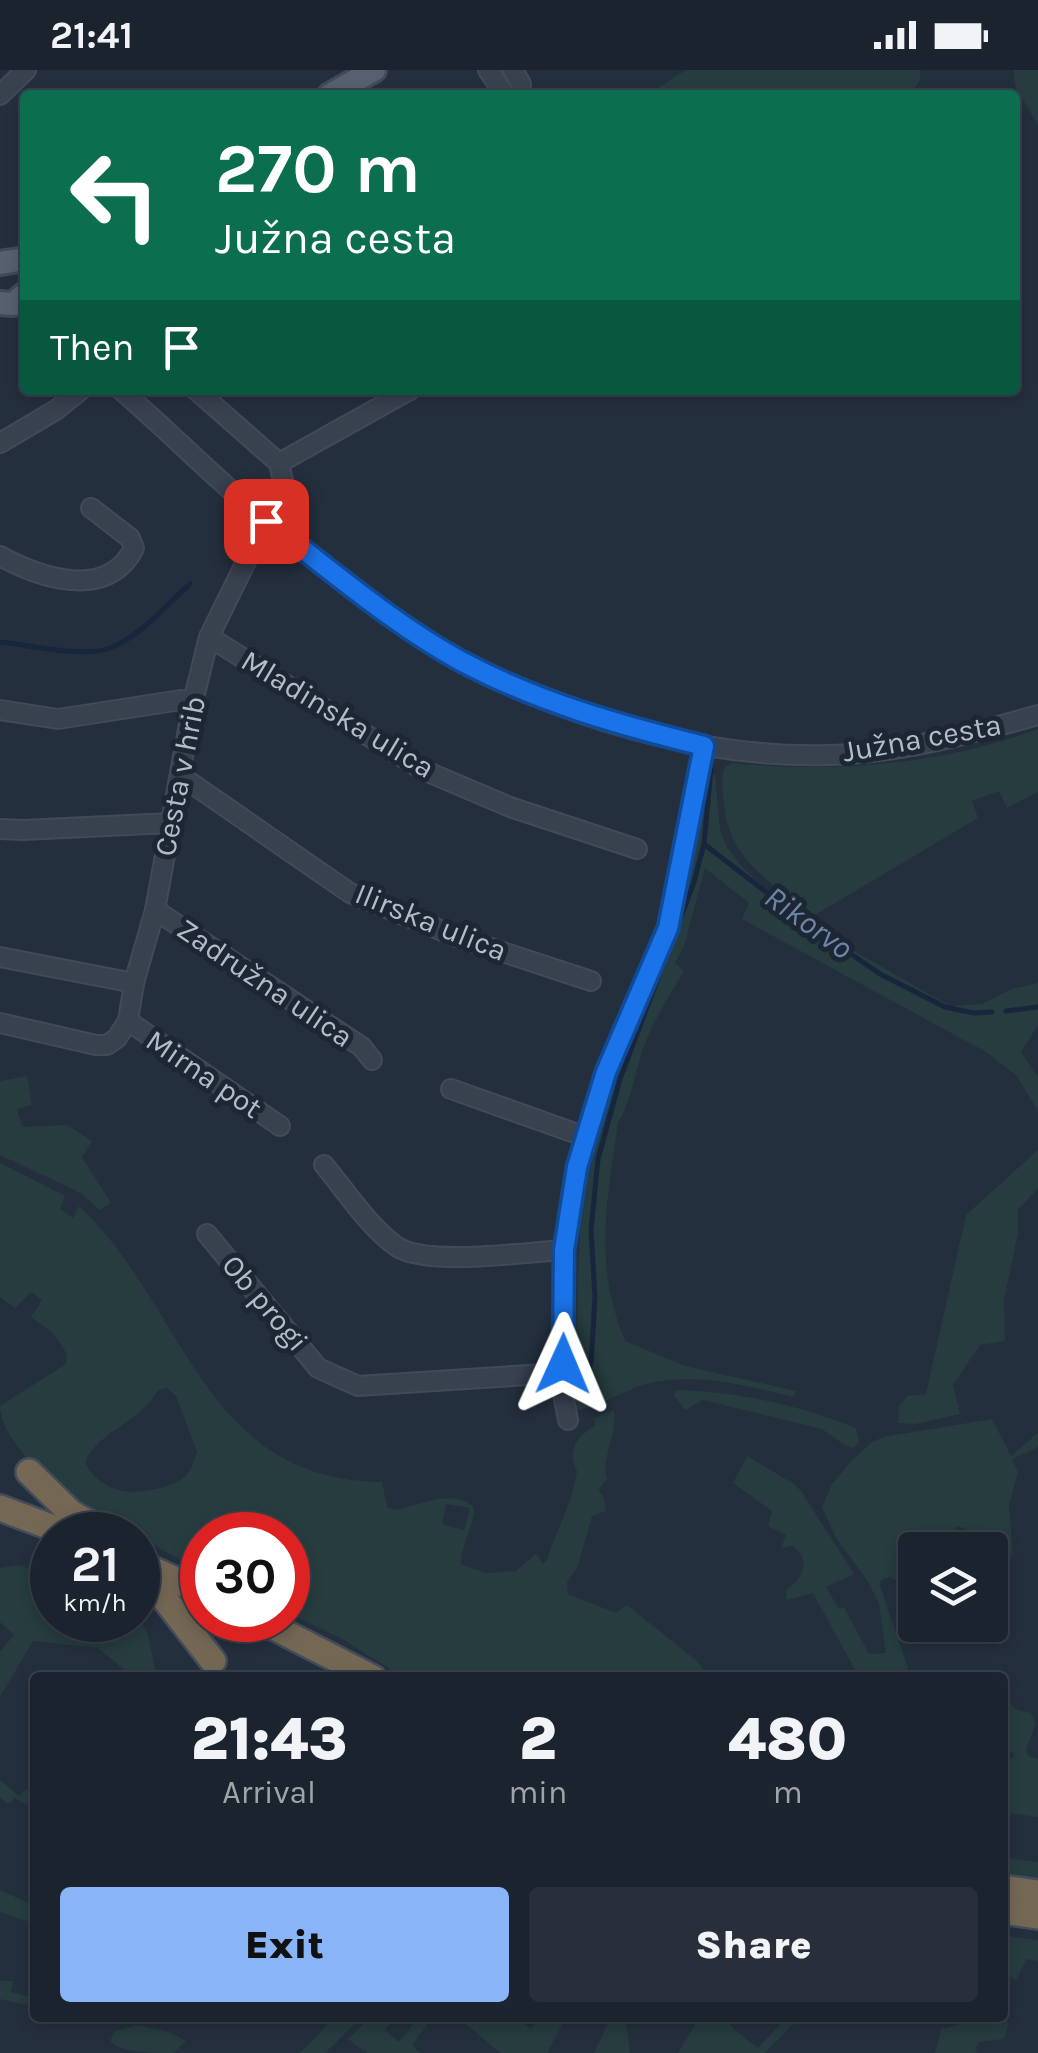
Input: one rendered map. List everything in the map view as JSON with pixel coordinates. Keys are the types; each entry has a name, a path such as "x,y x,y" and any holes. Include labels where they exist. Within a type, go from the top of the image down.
{"highway":[{"path":"29,1472 70,1512"},
{"path":"0,1508 30,1519"},
{"path":"160,1592 213,1661"},
{"path":"303,1642 361,1672"},
{"path":"1008,1889 1038,1893"},
{"path":"1008,1912 1038,1916"}],"main road":[{"path":"339,90 374,70"}],"street":[{"path":"0,95 26,70"},
{"path":"0,443 76,395"},
{"name":"Južna cesta","path":"127,395 266,521 382,609 456,658 564,708 704,746 830,755 952,739 1038,714"},
{"path":"202,395 278,463 283,481 270,503 266,521"},
{"path":"278,463 401,395"},
{"path":"0,556 38,575 75,582 102,576 126,564 134,548 130,538 91,508"},
{"name":"Cesta v hrib","path":"0,1024 96,1045 118,1038 128,1021 134,983 155,910 208,637 266,521"},
{"name":"Mladinska ulica","path":"208,637 423,770 510,807 637,849"},
{"path":"0,710 58,719 181,700 193,702"},
{"path":"568,1420 559,1373 564,1341 564,1250 577,1167 606,1072 668,928 704,746"},
{"name":"Ilirska ulica","path":"181,776 350,893 457,937 591,981"},
{"path":"0,829 171,823"},
{"name":"Zadružna ulica","path":"155,910 362,1048 372,1060"},
{"path":"0,957 134,983"},
{"name":"Mirna pot","path":"128,1021 280,1126"},
{"path":"451,1089 586,1137"},
{"path":"324,1165 372,1224 398,1248 439,1258 564,1250"},
{"name":"Ob progi","path":"208,1234 318,1368 358,1386 559,1373"}],"green space":[{"path":"686,70 920,70 920,80 913,90 655,90"},
{"path":"1013,70 1038,70 1038,125 1020,90 1016,89"},
{"path":"1038,729 1038,792 1007,808 999,791 972,801 978,818 815,915 756,870 728,824 722,781 725,767 732,763 809,767 887,763 964,751"},
{"path":"706,773 715,775 720,829 726,846 742,867 767,891 837,941 950,1006 982,1004 1012,989 1038,983 1038,1025 1021,1052 1038,1077 1038,1111 1016,1075 986,1052 742,919 749,903 705,868 684,946 675,963 684,971 650,1032 618,1123 605,1232 609,1285 625,1341 685,1366 796,1391 793,1397 757,1388 683,1379 646,1384 573,1411 571,1374 580,1226 591,1142 613,1066 673,931"},
{"path":"27,1076 32,1105 17,1109 22,1127 67,1125 92,1141 82,1157 111,1203 100,1210 81,1193 0,1155 0,1081"},
{"path":"1038,1150 1038,1188 1018,1210 1018,1233 1004,1300 1005,1341 980,1345 953,1385 960,1414 915,1424 898,1423 899,1406 907,1396 926,1394 966,1215"},
{"path":"0,1163 65,1196 60,1209 73,1218 79,1206 116,1247 204,1382 236,1421 274,1453 322,1474 382,1482 387,1507 397,1510 448,1498 467,1502 474,1508 461,1564 485,1573 516,1571 536,1554 543,1564 547,1560 575,1483 575,1445 595,1426 595,1418 614,1410 607,1479 598,1491 603,1495 606,1511 592,1516 578,1566 567,1582 568,1594 616,1613 627,1605 706,1672 394,1672 310,1624 310,1512 180,1512 180,1560 160,1549 160,1512 92,1512 38,1469 3,1421 0,1406 66,1364 67,1354 53,1333 31,1317 42,1300 31,1292 15,1308 0,1297","holes":["167,1388 176,1396 197,1452 182,1479 138,1492 108,1486 85,1463 99,1443 141,1411 158,1390","446,1504 470,1508 464,1530 442,1524"]},
{"path":"676,1390 722,1393 812,1412 856,1428 859,1442 854,1448 846,1446 822,1429 703,1400 685,1410 674,1395"},
{"path":"992,1419 1011,1456 1038,1433 1038,1447 1012,1459 1018,1472 1009,1506 1013,1555 1008,1559 1008,1532 974,1532 957,1526 953,1532 898,1532 898,1581 890,1577 881,1580 880,1586 906,1672 856,1672 813,1593 786,1600 787,1589 803,1568 802,1557 792,1546 781,1548 786,1535 768,1526 772,1511 733,1483 747,1456 801,1491 854,1574 826,1587 839,1609 844,1607 869,1654 886,1653 879,1603 836,1538 822,1507 832,1484 871,1443 883,1437"},
{"path":"19,1565 30,1569 32,1642 0,1697 0,1652 14,1635 0,1622 0,1568"},
{"path":"42,1642 149,1642 156,1672 127,1672 98,1648"},
{"path":"1008,1700 1014,1709 1030,1713 1036,1723 1026,1749 1028,1756 1038,1759 1038,1817 1008,1813 1008,1762 1015,1754 1008,1750"},
{"path":"0,1780 19,1796 30,1786 30,1808 15,1798 8,1804 0,1797"},
{"path":"1008,1858 1038,1862 1038,1880 1008,1877"},
{"path":"0,1890 30,1904 30,1922 0,1912"},
{"path":"1008,1937 1038,1940 1038,1961 1027,1959 1016,1980 1008,1975"},
{"path":"0,1981 13,1981 11,1992 30,1997 30,2006 0,1999"},
{"path":"330,2022 357,2022 325,2053 300,2053"},
{"path":"366,2022 392,2022 385,2030 399,2042 413,2025 408,2022 429,2022 412,2045 420,2053 367,2053 348,2039"},
{"path":"464,2022 522,2022 530,2028 537,2022 564,2022 547,2053 500,2053"},
{"path":"609,2022 626,2022 630,2053 594,2053"},
{"path":"697,2022 728,2022 758,2048 782,2022 794,2022 765,2053 678,2053"},
{"path":"970,2022 1008,2022 1008,2026 1004,2039 979,2042 977,2053 935,2053 941,2029"},
{"path":"138,2025 169,2032 186,2041 173,2053 129,2050 110,2041 115,2031"}],"waterway":[{"name":"Rikorvo","path":"0,642 71,651 110,648 143,628 190,584"},
{"name":"Rikorvo","path":"711,768 704,844 880,974 945,1007 992,1012"},
{"path":"575,1398 591,1363 595,1297 591,1230 598,1159 620,1079 694,882 704,844"},
{"name":"Rikorvo","path":"1006,1011 1038,1007"}],"route":[{"path":"266,521 382,609 456,658 508,685 564,708 704,746 668,928 606,1072 577,1167 564,1250 563,1364"}]}
